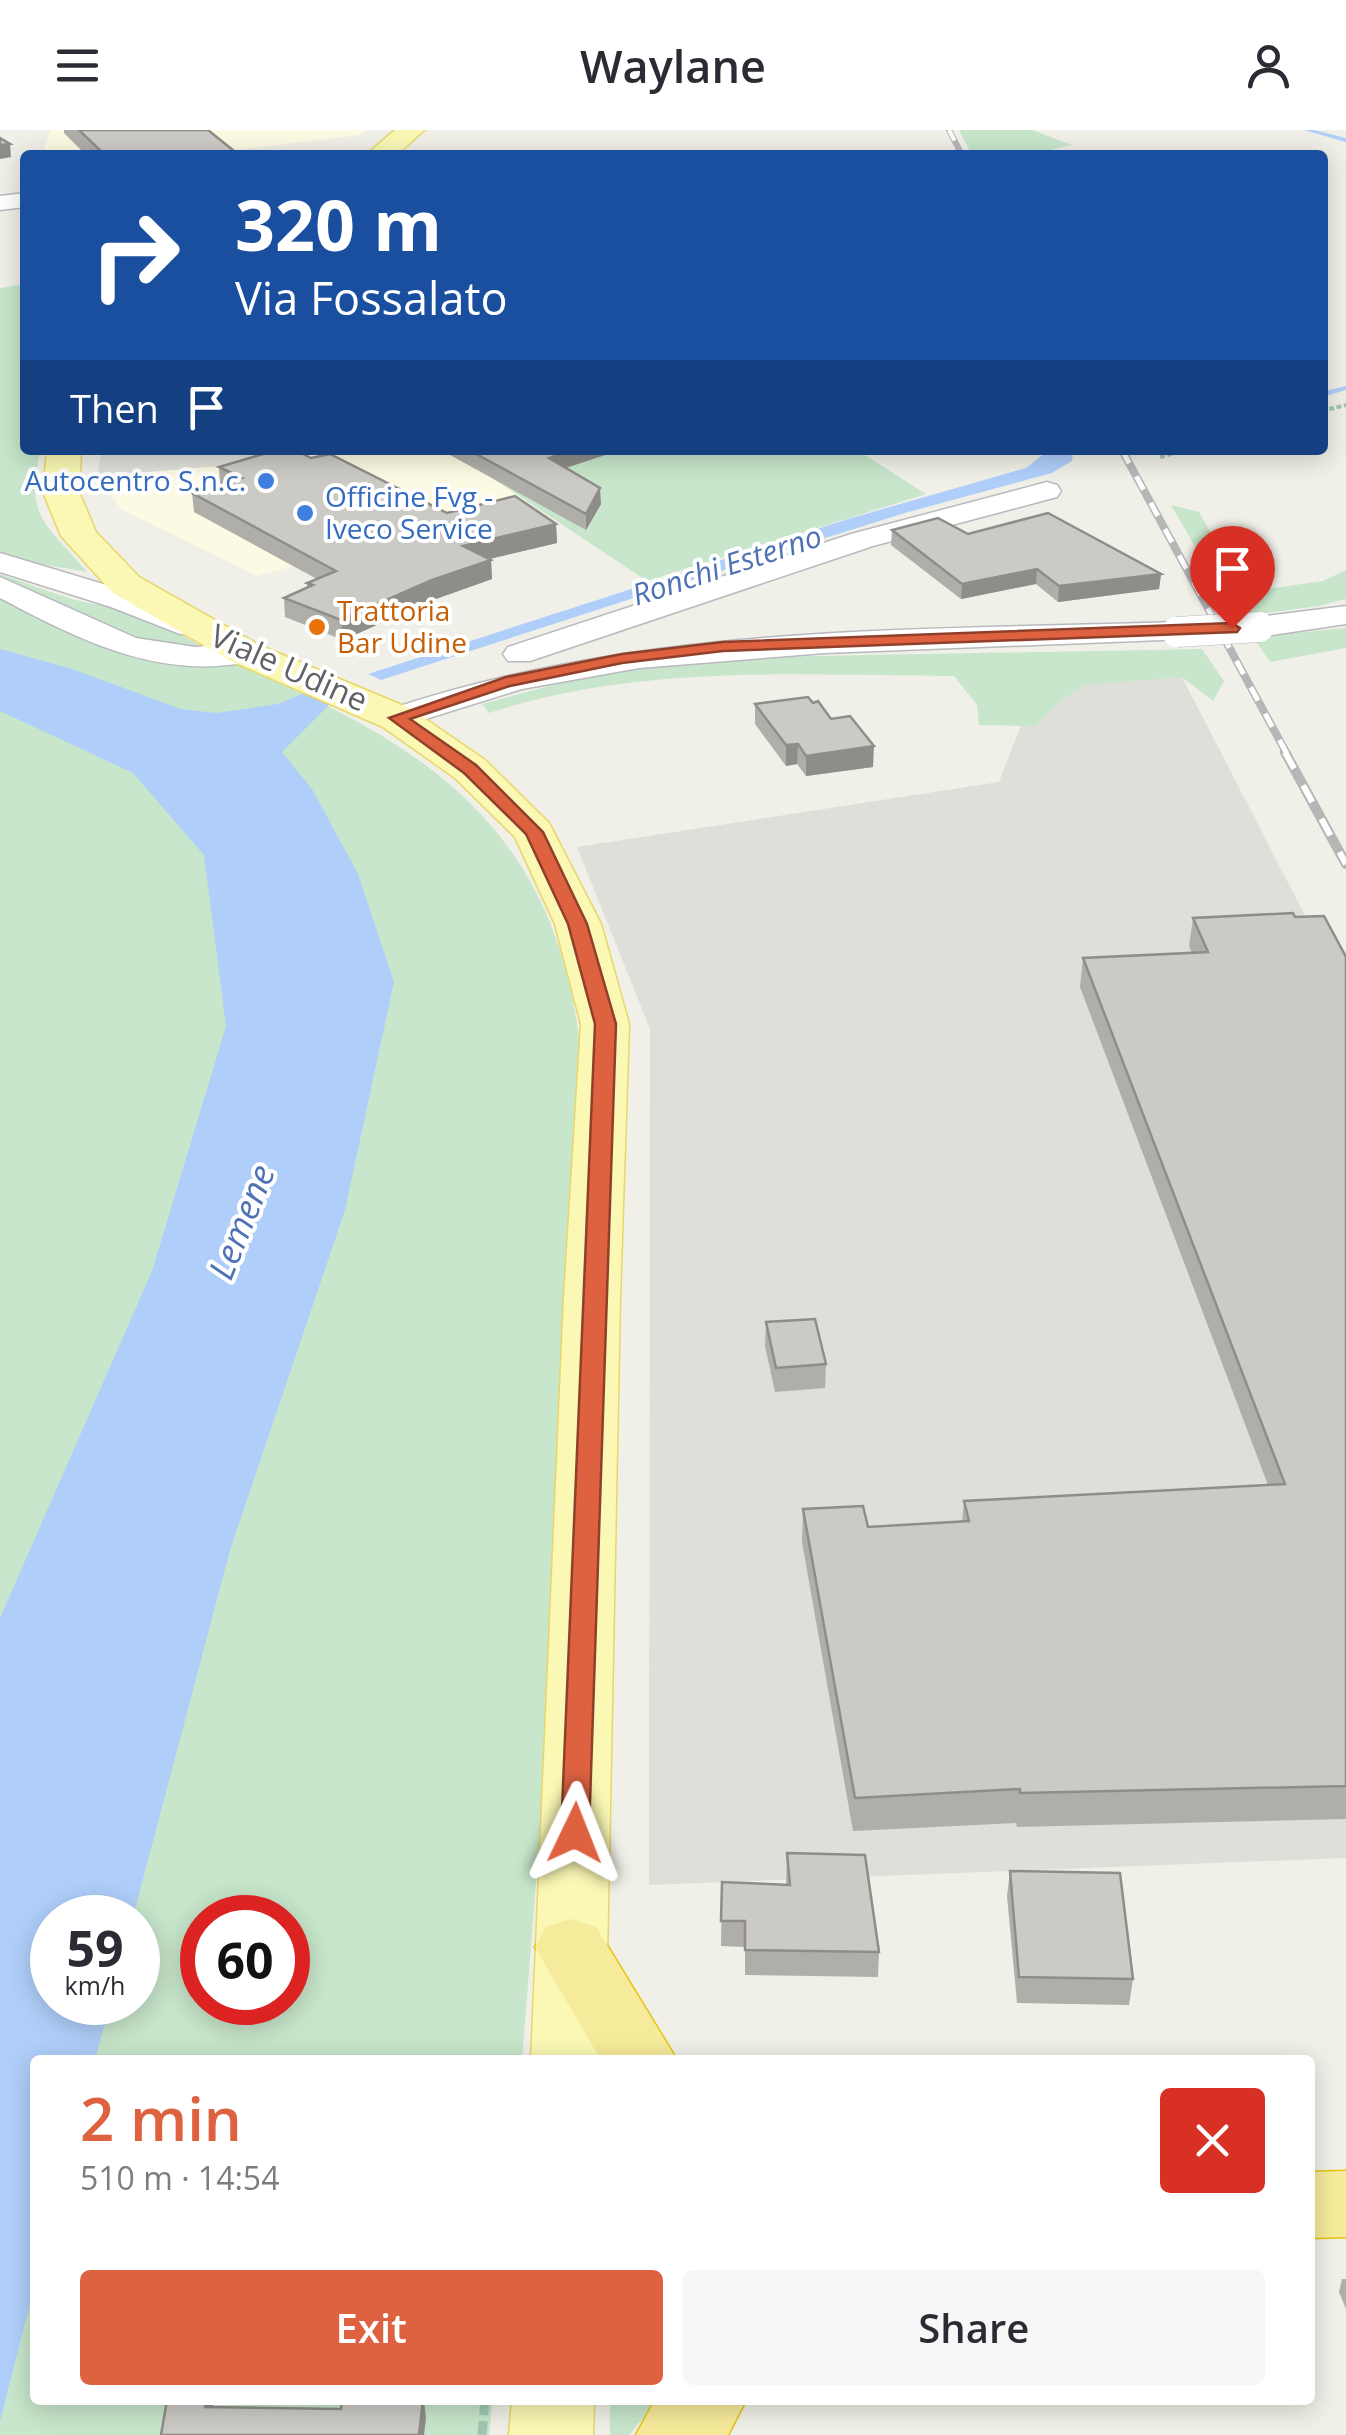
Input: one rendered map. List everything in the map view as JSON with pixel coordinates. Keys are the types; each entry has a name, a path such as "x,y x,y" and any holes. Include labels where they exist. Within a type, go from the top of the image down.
{"highway":[{"path":"572,1947 637,2055"},
{"path":"1315,2206 1346,2204"},
{"path":"678,2435 701,2405"}],"main road":[{"path":"386,150 411,130"},
{"name":"Viale Udine","path":"64,455 61,492 79,536 126,585 226,643 380,710 470,769 534,832 578,924 606,1024 592,1318 568,2055"},
{"path":"552,2435 553,2405"}],"street":[{"path":"380,710 423,685 862,540 1046,491"},
{"path":"0,562 122,600 226,643 213,659 150,654 56,617 0,586"},
{"path":"0,604 56,617"},
{"path":"380,710 622,658 723,646 1177,632 1345,615"}],"path":[{"path":"1160,457 1167,455"},
{"path":"482,2435 484,2405"}],"shaded area":[{"path":"51,130 367,130 360,135 237,150 44,150"},
{"path":"101,455 303,455 284,461 97,476"},
{"path":"303,455 548,455 487,474 530,500 257,576 121,509 97,476 284,461"},
{"path":"1040,677 1182,677 1346,995 1346,1858 649,1885 650,1029 577,847 999,782"}],"green space":[{"path":"959,130 1032,130 1072,145 1050,150 969,150"},
{"path":"20,285 20,455 40,455 37,506 51,531 87,572 0,557 0,288"},
{"path":"548,455 865,455 926,494 647,581 486,474"},
{"path":"1171,505 1199,512 1244,592 1323,581 1346,570 1346,599 1236,617"},
{"path":"0,574 72,599 151,618 221,657 363,725 419,760 468,801 509,848 541,903 565,968 580,1045 545,1768 522,2055 30,2055 30,2405 492,2405 489,2435 0,2435"},
{"path":"1346,628 1346,648 1270,662 1253,637"},
{"path":"1202,649 1224,681 1213,701 1182,677 1086,685 1061,700 1034,726 979,725 977,705 954,676 778,674 661,679 545,697 489,713 482,704 565,682 706,658"},
{"path":"610,2405 654,2405 629,2435 610,2435"}],"water":[{"path":"1043,455 1069,455 1069,459 1049,471 902,511 381,680 368,674 848,519 1026,468"},
{"name":"Lemene","path":"0,649 72,669 181,709 216,713 278,704 307,692 330,704 282,752 312,789 358,874 394,982 345,1210 230,1550 139,1895 30,1895 30,2025 104,2025 96,2055 30,2055 30,2304 0,2421 0,1618 152,1271 226,1026 204,855 133,773 0,711"}],"building":[{"path":"79,130 208,130 233,150 100,150"},
{"path":"260,455 332,455 447,513 515,496 556,524 463,546 491,560 432,580 341,620 284,598 336,571 192,493 242,478 219,467"},
{"path":"478,455 558,455 549,458 600,488 586,514"},
{"path":"1048,513 1161,574 1059,586 1037,569 962,584 892,530 938,518 968,534"},
{"path":"808,697 813,703 818,701 831,719 850,716 874,746 806,756 798,744 786,745 755,704"},
{"path":"1293,913 1295,917 1324,916 1346,957 1346,1786 1020,1793 1020,1789 855,1798 803,1509 863,1506 868,1527 969,1521 964,1501 1285,1484 1083,958 1208,952 1193,918"},
{"path":"815,1319 826,1364 776,1368 766,1322"},
{"path":"787,1853 865,1855 879,1952 745,1950 745,1921 721,1921 722,1882 790,1885"},
{"path":"1010,1871 1120,1873 1133,1979 1019,1977"},
{"path":"166,2405 341,2409 341,2405 422,2405 419,2435 161,2435"}],"waterway":[{"path":"1307,130 1346,140"},
{"name":"Ronchi Esterno","path":"1328,393 1346,388"},
{"name":"Ronchi Esterno","path":"645,592 902,511 1049,471 1069,459 1069,455"}],"railway":[{"path":"949,130 959,150"},
{"path":"1125,455 1287,754"},
{"path":"1285,752 1346,864"}],"place":[{"name":"Autocentro S.n.c.","path":"266,481"},
{"name":"Officine Fvg - Iveco Service","path":"305,513"},
{"name":"Trattoria Bar Udine","path":"317,627"}],"route":[{"path":"575,1833 592,1298 606,1024 578,924 534,832 470,769 397,718 506,682 622,658 723,646 1232,628"}]}
